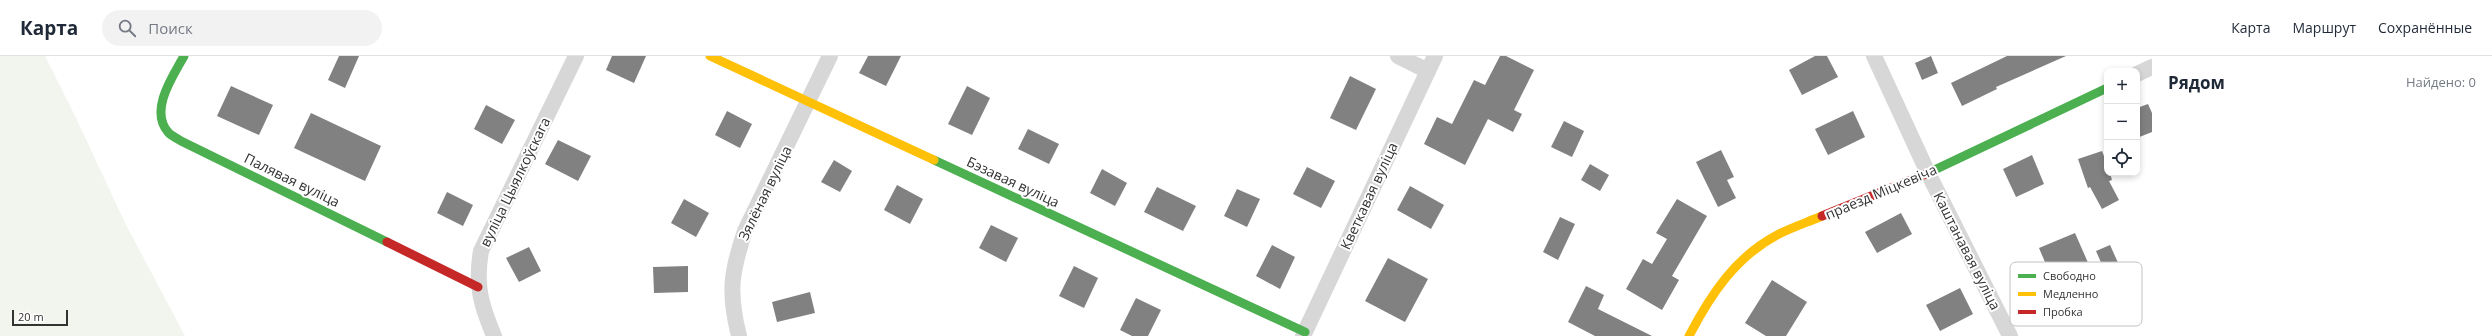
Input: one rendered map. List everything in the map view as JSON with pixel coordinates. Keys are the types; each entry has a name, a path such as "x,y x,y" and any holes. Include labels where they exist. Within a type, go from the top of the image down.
{"street":[{"name":"Палявая вуліца","path":"184,56 162,105 162,118 168,132 181,141 478,287"},
{"name":"вуліца Цыялкоўскага","path":"494,336 478,287 477,272 481,251 576,56"},
{"name":"Бэзавая вуліца","path":"710,56 1304,334"},
{"name":"Зялёная вуліца","path":"739,336 734,315 730,286 736,258 745,230 809,102 830,56"},
{"path":"1398,56 1428,71"},
{"name":"Кветкавая вуліца","path":"1304,334 1435,56"},
{"name":"Каштанавая вуліца","path":"1874,56 1928,173 2010,336"},
{"path":"2140,73 2152,67"},
{"name":"праезд Міцкевіча","path":"1689,336 1715,288 1732,267 1758,246 1779,234 1928,173 2104,89"}],"shaded area":[{"path":"0,56 45,56 126,225 185,336 0,336"}],"building":[{"path":"339,56 359,56 345,88 328,80"},
{"path":"612,56 646,56 634,83 606,70"},
{"path":"868,56 901,56 886,86 859,73"},
{"path":"1500,56 1506,56 1534,70 1514,110 1522,114 1513,132 1488,119 1465,165 1424,144 1437,117 1452,124 1474,80 1485,85"},
{"path":"1815,56 1827,56 1838,77 1802,95 1789,70"},
{"path":"1931,56 1938,73 1922,80 1915,63"},
{"path":"2007,56 2066,56 1996,87 1997,89 1962,106 1951,83"},
{"path":"1350,76 1376,89 1356,130 1330,118"},
{"path":"231,86 273,105 259,135 217,116"},
{"path":"967,86 990,98 972,135 948,124"},
{"path":"2148,104 2152,113 2152,132 2140,137 2140,107"},
{"path":"486,105 515,120 502,144 474,129"},
{"path":"727,111 752,124 740,148 715,135"},
{"path":"1853,111 1865,137 1828,155 1815,129"},
{"path":"311,113 381,146 365,181 294,148"},
{"path":"1564,121 1584,131 1572,157 1551,147"},
{"path":"1028,129 1059,144 1049,164 1018,149"},
{"path":"558,140 591,156 578,181 545,164"},
{"path":"1721,150 1734,177 1727,180 1736,198 1718,207 1696,162"},
{"path":"2102,151 2104,156 2104,176 2111,176 2112,180 2109,181 2119,200 2102,209 2090,187 2088,188 2078,159"},
{"path":"2032,155 2044,184 2016,197 2003,169"},
{"path":"834,160 852,171 840,192 821,182"},
{"path":"1590,164 1609,175 1600,191 1581,180"},
{"path":"1307,167 1335,181 1321,208 1293,194"},
{"path":"1102,169 1127,183 1115,206 1090,193"},
{"path":"897,185 923,199 910,224 884,210"},
{"path":"1410,186 1444,205 1431,229 1397,210"},
{"path":"1157,187 1196,206 1183,231 1144,212"},
{"path":"1237,189 1260,199 1247,227 1224,216"},
{"path":"447,192 473,205 463,226 437,213"},
{"path":"684,199 709,213 696,237 671,223"},
{"path":"1677,199 1707,216 1672,276 1679,280 1662,310 1626,289 1643,259 1652,264 1667,239 1656,233"},
{"path":"1901,213 1912,234 1877,253 1865,232"},
{"path":"1560,217 1575,224 1558,260 1543,252"},
{"path":"991,225 1018,238 1006,262 979,248"},
{"path":"2075,233 2088,262 2045,262 2039,248"},
{"path":"1272,245 1295,257 1280,289 1256,276"},
{"path":"2110,245 2118,262 2101,262 2096,251"},
{"path":"529,247 541,271 519,282 506,258"},
{"path":"1388,258 1428,279 1405,322 1365,301"},
{"path":"688,266 688,292 654,293 653,267"},
{"path":"1074,266 1098,278 1084,308 1059,296"},
{"path":"1772,280 1807,302 1786,336 1766,336 1745,323"},
{"path":"1586,286 1604,295 1598,309 1652,336 1595,336 1568,322"},
{"path":"1960,288 1973,314 1940,331 1926,305"},
{"path":"810,292 815,313 777,322 772,302"},
{"path":"1136,298 1161,310 1148,336 1132,336 1120,330"}],"traffic: fast":[{"path":"184,56 169,83 162,104 161,114 163,123 172,136 387,242"},
{"path":"1928,173 2104,89"},
{"path":"934,160 1305,332"}],"traffic: slow":[{"path":"710,56 934,160"},
{"path":"1689,336 1697,320 1716,291 1737,265 1750,253 1779,234 1822,216"}],"traffic: jam":[{"path":"1822,216 1928,173"},
{"path":"387,242 478,287"}]}
